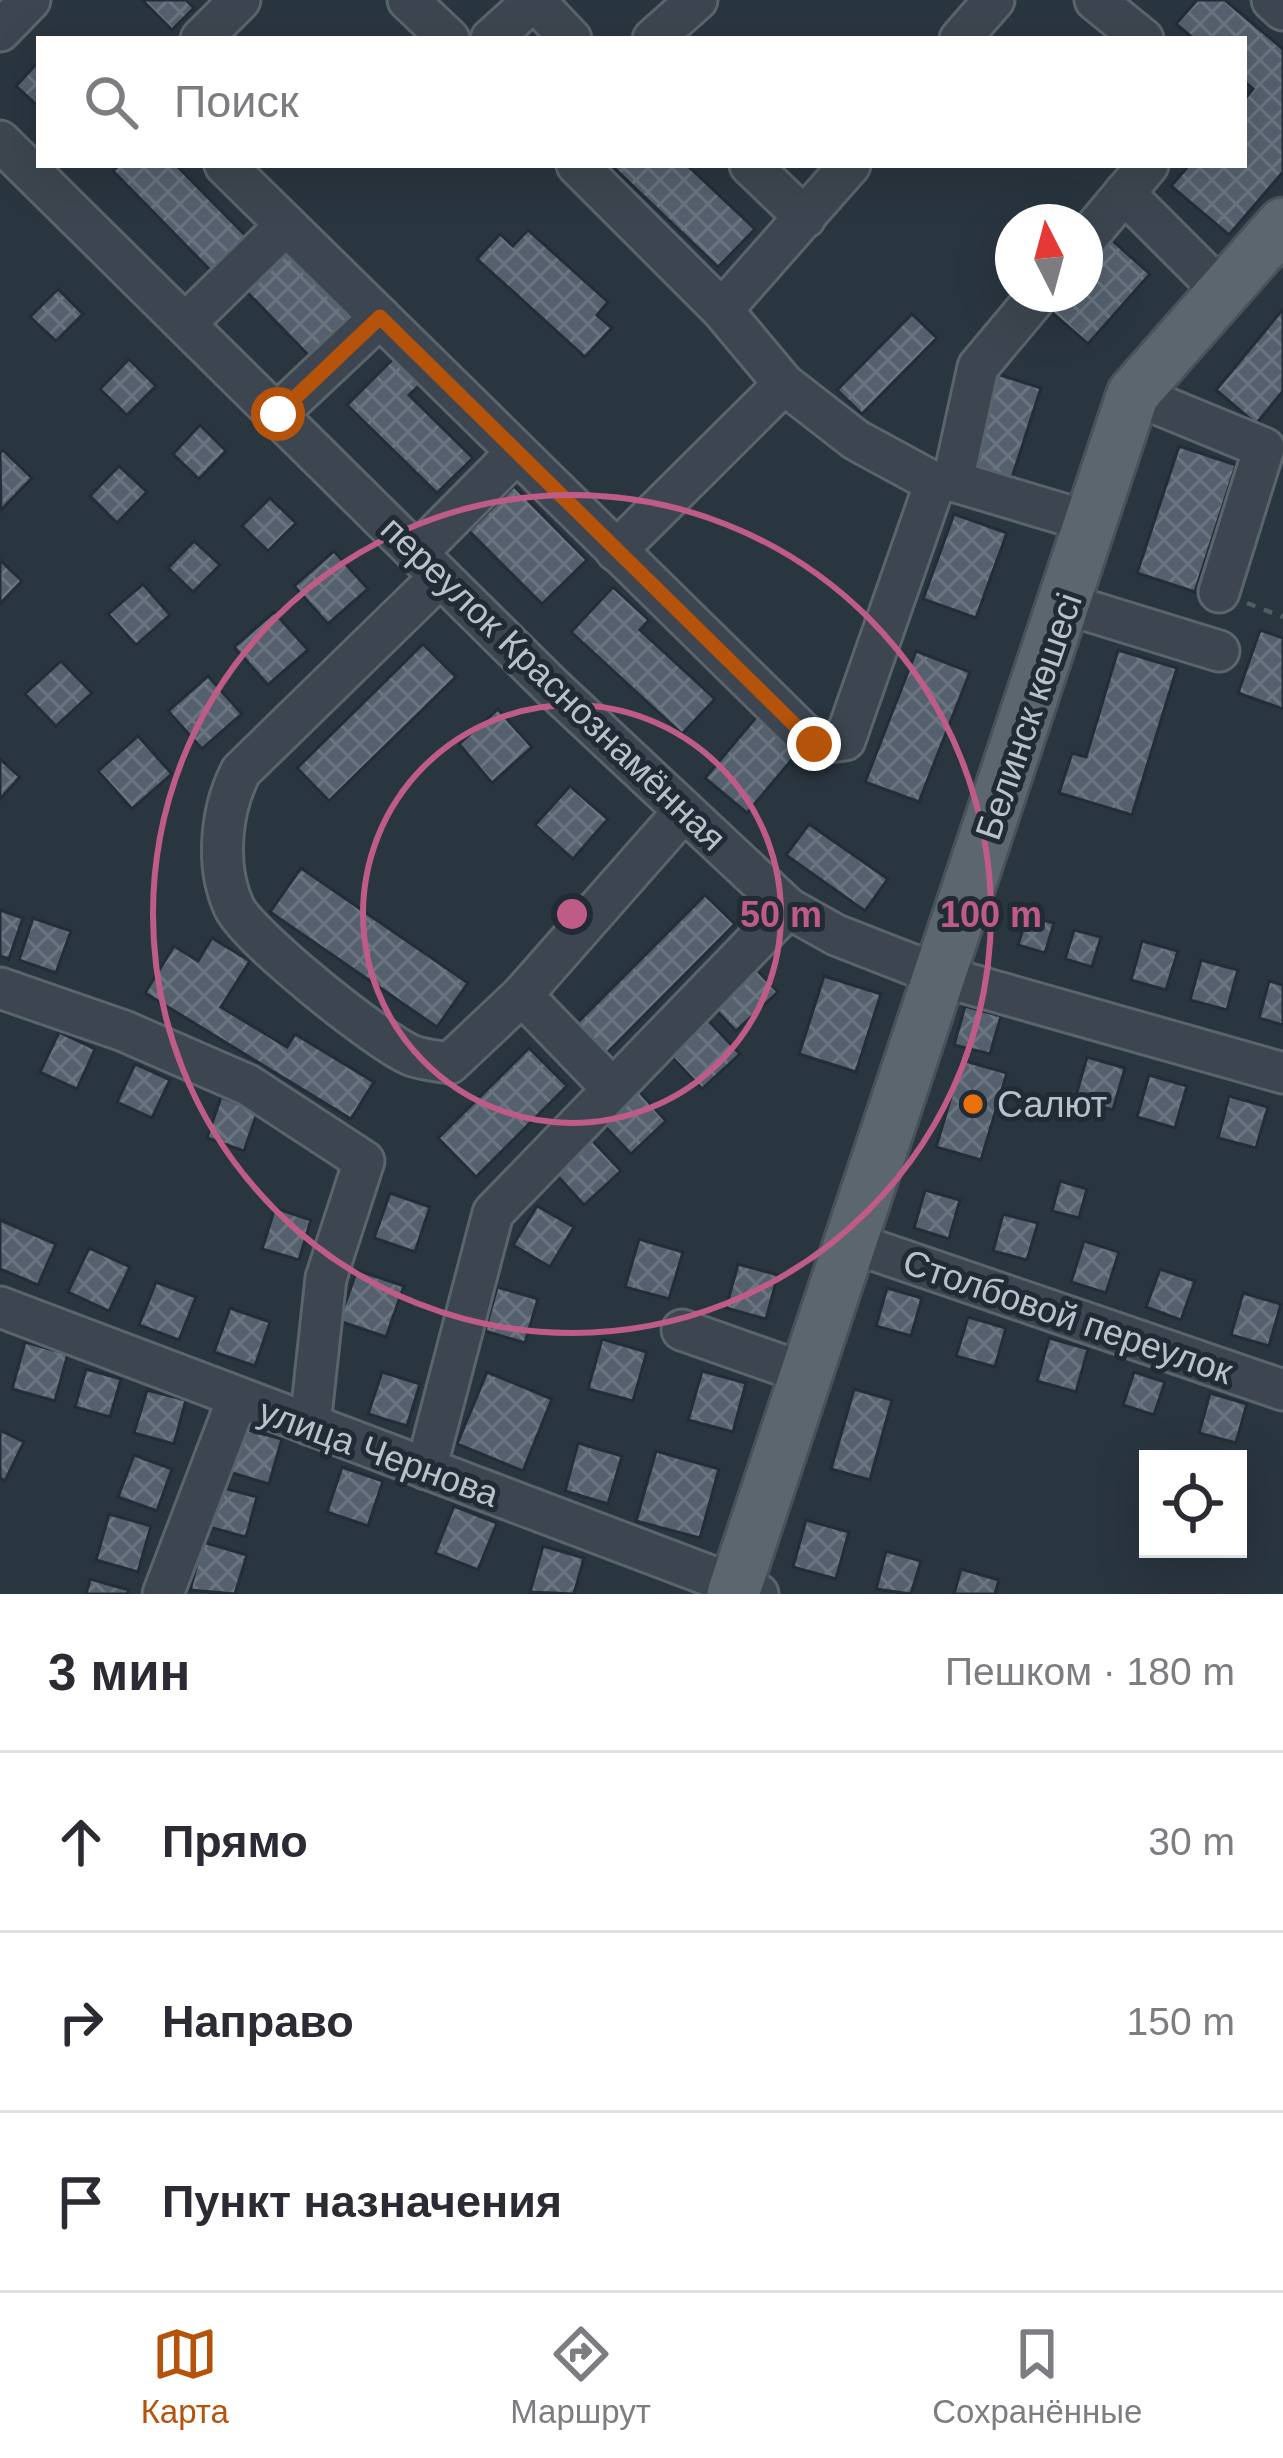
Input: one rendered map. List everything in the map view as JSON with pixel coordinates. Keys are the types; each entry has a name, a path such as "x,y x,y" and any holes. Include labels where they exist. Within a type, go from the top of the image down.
{"main road":[{"name":"Белинск көшесі","path":"742,1591 804,1373 853,1243 1132,394 1220,289 1279,236"}],"street":[{"path":"0,31 30,0"},
{"path":"204,36 240,0"},
{"path":"408,0 446,36"},
{"path":"494,36 534,0 568,36"},
{"path":"656,36 697,0"},
{"path":"963,36 994,0"},
{"path":"1095,0 1144,23"},
{"path":"1272,0 1283,10"},
{"name":"переулок Краснознамённая","path":"0,141 429,564 788,908 836,935 941,976 1283,1073"},
{"path":"228,168 814,744 845,740 944,482 978,367 1024,312"},
{"path":"580,168 722,310 784,384 856,440 944,482 1093,523"},
{"path":"753,168 805,218"},
{"path":"722,310 847,168"},
{"path":"1103,218 1136,179 1220,289"},
{"path":"186,323 286,225"},
{"path":"278,414 380,317"},
{"path":"616,551 784,384"},
{"path":"1132,394 1264,448 1219,592"},
{"path":"516,453 429,564 241,772 225,802 225,863 234,908 268,949 411,1056 450,1064 522,995 684,811"},
{"path":"1066,604 1219,651"},
{"path":"427,1469 493,1213 788,908"},
{"path":"0,988 124,1031 248,1085 364,1161 326,1278 310,1425"},
{"path":"522,995 612,1088"},
{"name":"Столбовой переулок","path":"853,1243 1283,1390"},
{"name":"улица Чернова","path":"0,1307 742,1591"},
{"path":"682,1330 804,1373"},
{"path":"163,1594 237,1400"}],"building":[{"path":"142,0 186,0 194,8 172,30"},
{"path":"1197,0 1225,0 1283,49 1283,172 1229,235 1171,186 1186,168 1247,168 1247,96 1253,89 1247,84 1247,36 1190,36 1176,24"},
{"path":"36,64 36,104 16,86"},
{"path":"179,168 247,237 212,272 113,171"},
{"path":"614,168 690,168 755,229 718,267"},
{"path":"528,230 608,302 597,315 612,328 585,357 477,259 500,234 513,246"},
{"path":"1103,234 1150,274 1088,344 1051,312 1103,312"},
{"path":"289,250 356,318 313,360 246,291"},
{"path":"58,289 83,314 56,341 30,317"},
{"path":"1283,309 1283,391 1256,424 1216,390"},
{"path":"912,314 937,338 862,414 837,390"},
{"path":"397,355 424,381 409,395 473,458 437,493 347,405"},
{"path":"129,359 156,386 127,415 100,389"},
{"path":"997,374 1041,388 1008,490 964,477"},
{"path":"200,425 226,451 199,479 173,454"},
{"path":"1179,446 1236,465 1195,592 1137,573"},
{"path":"3,450 32,478 1,510 0,453"},
{"path":"119,466 147,492 117,523 90,496"},
{"path":"514,486 587,560 542,604 469,531"},
{"path":"270,498 296,523 268,551 242,526"},
{"path":"954,514 1007,533 976,618 923,599"},
{"path":"194,541 220,565 193,592 168,568"},
{"path":"334,551 368,589 328,624 294,586"},
{"path":"0,560 22,581 0,604"},
{"path":"143,584 170,615 136,645 108,614"},
{"path":"613,587 649,620 640,630 715,699 682,734 571,632"},
{"path":"274,612 308,650 268,685 234,647"},
{"path":"1260,630 1283,638 1283,709 1238,693"},
{"path":"423,644 456,677 329,801 297,768"},
{"path":"1118,650 1177,668 1132,815 1059,793 1072,753 1086,757"},
{"path":"916,651 970,672 919,802 865,782"},
{"path":"61,661 92,693 56,726 25,694"},
{"path":"208,676 242,714 202,749 168,711"},
{"path":"498,709 532,747 492,783 459,744"},
{"path":"758,715 800,750 747,813 705,778"},
{"path":"138,736 172,774 132,809 98,771"},
{"path":"0,759 20,777 0,799"},
{"path":"570,786 608,819 573,859 535,825"},
{"path":"809,824 888,879 865,911 786,855"},
{"path":"301,868 468,983 437,1027 270,912"},
{"path":"705,895 735,924 607,1053 577,1023"},
{"path":"0,910 23,918 9,959 0,956"},
{"path":"1027,916 1054,923 1045,953 1018,945"},
{"path":"33,918 71,931 56,973 19,960"},
{"path":"1074,930 1101,937 1092,967 1065,959"},
{"path":"212,938 250,961 221,1007 287,1047 295,1034 374,1082 351,1119 145,993 174,946 198,961"},
{"path":"1142,941 1178,951 1166,990 1131,980"},
{"path":"1201,960 1238,970 1227,1010 1190,1000"},
{"path":"756,969 778,992 736,1031 714,1008"},
{"path":"824,976 881,994 856,1072 799,1054"},
{"path":"1269,981 1283,985 1283,1025 1259,1018"},
{"path":"965,1006 1001,1016 990,1054 954,1045"},
{"path":"707,1019 740,1054 702,1089 669,1054"},
{"path":"59,1032 95,1049 77,1089 40,1072"},
{"path":"529,1048 567,1086 476,1177 438,1138"},
{"path":"1087,1057 1125,1068 1113,1110 1075,1099"},
{"path":"962,1060 1007,1073 981,1160 936,1147"},
{"path":"135,1064 170,1080 152,1118 117,1102"},
{"path":"1149,1075 1187,1086 1175,1128 1137,1117"},
{"path":"637,1089 666,1121 631,1154 601,1122"},
{"path":"1229,1096 1268,1107 1256,1148 1218,1138"},
{"path":"221,1097 258,1110 244,1151 207,1138"},
{"path":"590,1138 621,1171 584,1205 554,1172"},
{"path":"1060,1181 1087,1189 1079,1218 1052,1211"},
{"path":"925,1190 960,1200 949,1239 914,1228"},
{"path":"390,1193 430,1207 415,1252 374,1238"},
{"path":"537,1206 574,1227 550,1267 513,1245"},
{"path":"275,1208 311,1220 299,1260 262,1249"},
{"path":"1003,1214 1038,1223 1027,1260 993,1251"},
{"path":"0,1220 56,1244 38,1285 0,1269"},
{"path":"639,1239 683,1252 669,1299 625,1287"},
{"path":"1084,1241 1119,1252 1106,1293 1071,1282"},
{"path":"89,1248 130,1267 109,1311 68,1292"},
{"path":"738,1264 778,1275 766,1319 726,1308"},
{"path":"1160,1269 1195,1281 1181,1320 1146,1307"},
{"path":"357,1270 404,1286 386,1337 339,1321"},
{"path":"156,1282 196,1297 179,1340 139,1325"},
{"path":"497,1287 538,1299 525,1343 485,1331"},
{"path":"887,1288 922,1298 911,1336 876,1326"},
{"path":"1243,1293 1281,1304 1269,1346 1231,1335"},
{"path":"230,1308 270,1322 255,1366 214,1352"},
{"path":"968,1317 1006,1328 995,1367 956,1356"},
{"path":"1049,1338 1088,1349 1076,1392 1037,1381"},
{"path":"602,1339 647,1352 633,1401 588,1389"},
{"path":"25,1342 68,1354 55,1401 12,1389"},
{"path":"86,1369 121,1379 110,1417 75,1407"},
{"path":"702,1371 746,1383 733,1432 688,1420"},
{"path":"382,1372 420,1384 407,1426 368,1414"},
{"path":"487,1372 552,1399 523,1471 457,1444"},
{"path":"1134,1372 1165,1382 1154,1415 1123,1405"},
{"path":"854,1389 892,1400 870,1480 831,1469"},
{"path":"147,1390 186,1400 174,1444 134,1433"},
{"path":"1210,1393 1247,1404 1236,1443 1199,1433"},
{"path":"241,1428 282,1439 269,1484 229,1472"},
{"path":"0,1430 24,1442 5,1481 0,1478"},
{"path":"578,1443 622,1456 608,1504 565,1491"},
{"path":"656,1451 719,1469 700,1538 636,1521"},
{"path":"134,1455 172,1469 157,1511 118,1497"},
{"path":"342,1467 383,1481 368,1526 327,1512"},
{"path":"220,1487 257,1497 246,1537 209,1527"},
{"path":"454,1506 497,1523 478,1570 435,1553"},
{"path":"109,1514 151,1526 138,1572 96,1560"},
{"path":"806,1520 849,1532 836,1579 793,1567"},
{"path":"203,1542 247,1555 235,1594 190,1590"},
{"path":"543,1546 584,1558 574,1594 530,1592"},
{"path":"886,1551 921,1561 911,1594 876,1589"},
{"path":"961,1569 999,1580 995,1594 954,1594"},
{"path":"90,1579 129,1590 127,1594 86,1594"}],"place":[{"name":"Салют","path":"973,1104"}],"route":[{"path":"278,414 380,317 814,744"}]}
